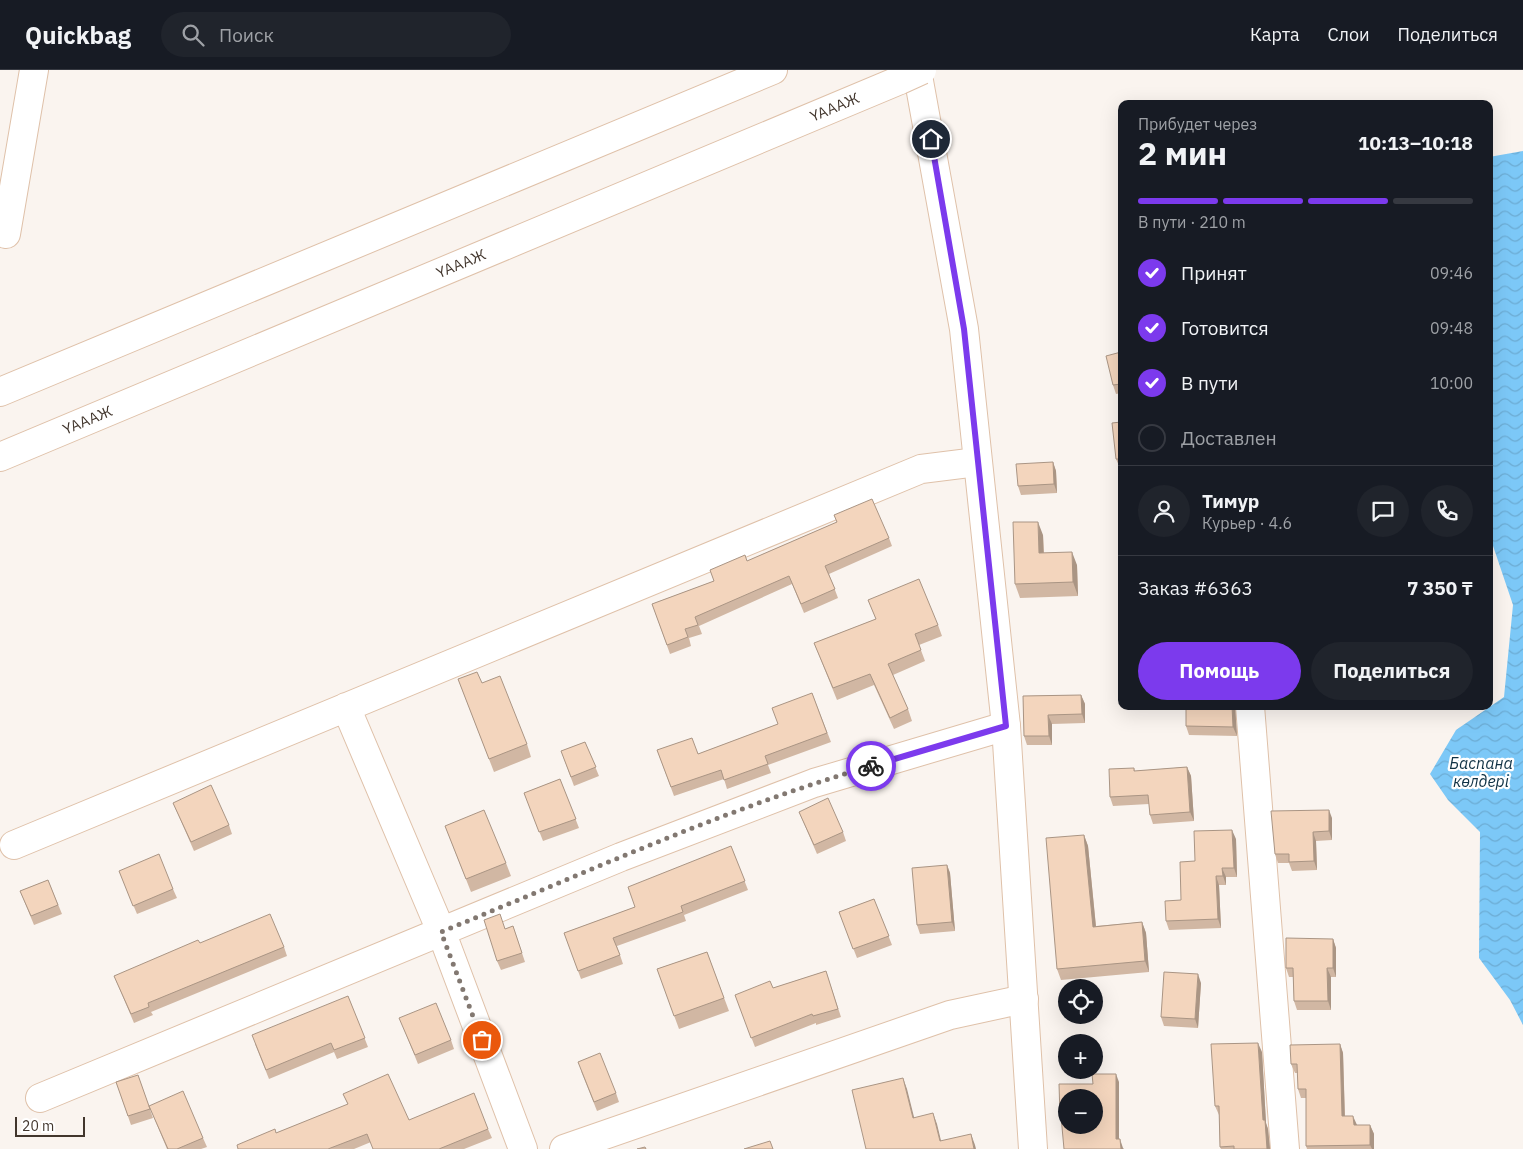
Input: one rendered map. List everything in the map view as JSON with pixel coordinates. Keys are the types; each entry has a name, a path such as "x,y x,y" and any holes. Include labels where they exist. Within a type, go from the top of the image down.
{"main road":[{"path":"6,234 34,70"},
{"path":"0,392 773,70"},
{"path":"913,73 964,329 1006,726 1033,1149"},
{"name":"ҮАААЖ","path":"0,457 913,73"},
{"path":"14,845 921,469 977,462"},
{"path":"346,707 441,932 523,1149"},
{"path":"1250,710 1284,1149"},
{"path":"40,1098 621,857 814,782 1006,726"},
{"path":"564,1149 950,1015 1024,999"}],"water":[{"name":"Баспана көлдері","path":"1523,151 1523,1025 1510,1000 1479,958 1480,832 1448,800 1430,774 1456,730 1485,710 1493,710 1493,705 1504,697 1513,605 1493,546 1493,156"}],"building":[{"path":"1118,353 1118,384 1113,385 1106,356"},
{"path":"1118,422 1118,459 1116,459 1112,423"},
{"path":"1053,462 1054,484 1018,486 1016,464"},
{"path":"872,499 889,538 825,566 835,589 801,604 789,576 695,617 698,625 685,629 688,637 667,645 652,604 714,581 710,570 745,555 747,561 837,522 834,515"},
{"path":"1013,522 1038,522 1039,553 1072,552 1073,582 1015,584"},
{"path":"919,579 938,625 915,634 921,650 888,664 908,709 890,718 870,674 833,688 814,643 876,619 868,600"},
{"path":"477,672 482,683 500,676 527,744 489,759 458,679"},
{"path":"812,693 827,733 765,756 768,764 724,780 721,770 671,787 657,750 692,738 698,754 778,724 772,708"},
{"path":"1081,695 1082,714 1048,715 1049,736 1024,736 1023,696"},
{"path":"1186,710 1232,710 1233,727 1186,726"},
{"path":"585,742 596,767 571,777 561,751"},
{"path":"1187,767 1190,812 1150,815 1148,795 1110,797 1109,769 1134,768 1134,771"},
{"path":"560,779 576,819 539,832 524,793"},
{"path":"211,785 229,825 191,842 173,803"},
{"path":"828,798 843,832 814,845 799,812"},
{"path":"484,810 506,863 466,879 445,826"},
{"path":"1329,810 1329,831 1313,832 1314,861 1289,862 1289,854 1275,854 1271,811"},
{"path":"1232,830 1234,868 1222,868 1223,876 1216,876 1218,919 1166,921 1165,901 1181,900 1180,862 1195,861 1194,831"},
{"path":"1084,835 1093,927 1142,922 1145,961 1057,969 1046,838"},
{"path":"731,846 745,881 681,906 683,912 613,938 620,955 578,971 564,933 635,907 628,887"},
{"path":"159,854 173,889 133,906 119,871"},
{"path":"947,865 952,922 917,925 912,868"},
{"path":"48,880 58,905 31,916 20,891"},
{"path":"874,899 889,936 853,949 839,912"},
{"path":"270,914 284,947 148,1003 149,1007 131,1014 114,976 198,940 200,943"},
{"path":"500,914 505,929 513,926 522,953 497,961 484,920"},
{"path":"1286,938 1333,939 1333,968 1327,968 1328,1001 1294,1001 1293,968 1286,968"},
{"path":"707,952 724,998 674,1016 657,969"},
{"path":"826,971 838,1009 813,1016 812,1014 751,1038 735,995 770,981 773,988"},
{"path":"1164,972 1198,974 1195,1019 1161,1017"},
{"path":"348,996 365,1038 334,1050 331,1043 266,1070 252,1035"},
{"path":"436,1003 451,1040 415,1055 399,1018"},
{"path":"1258,1043 1263,1120 1265,1120 1267,1149 1234,1149 1234,1146 1220,1147 1219,1106 1215,1106 1211,1044"},
{"path":"1340,1044 1342,1116 1353,1116 1354,1125 1370,1125 1370,1145 1306,1146 1306,1089 1298,1089 1297,1064 1291,1064 1290,1045"},
{"path":"600,1053 616,1093 594,1102 578,1062"},
{"path":"388,1074 409,1120 474,1093 488,1129 439,1149 373,1149 367,1134 328,1149 238,1149 237,1145 275,1129 276,1133 348,1104 343,1094"},
{"path":"1103,1074 1116,1074 1116,1139 1120,1139 1121,1149 1064,1149 1063,1134 1103,1134 1103,1089 1059,1089 1059,1084 1093,1084 1092,1079 1103,1079"},
{"path":"138,1075 150,1109 128,1116 116,1082"},
{"path":"903,1078 913,1118 933,1113 940,1141 971,1134 974,1149 866,1149 852,1090"},
{"path":"183,1091 203,1138 177,1149 168,1149 149,1106"},
{"path":"770,1141 773,1149 744,1149"}],"way so far":[{"path":"482,1040 441,932 621,857 814,782 871,766"}],"route":[{"path":"871,766 1006,726 964,329 931,139"}]}
